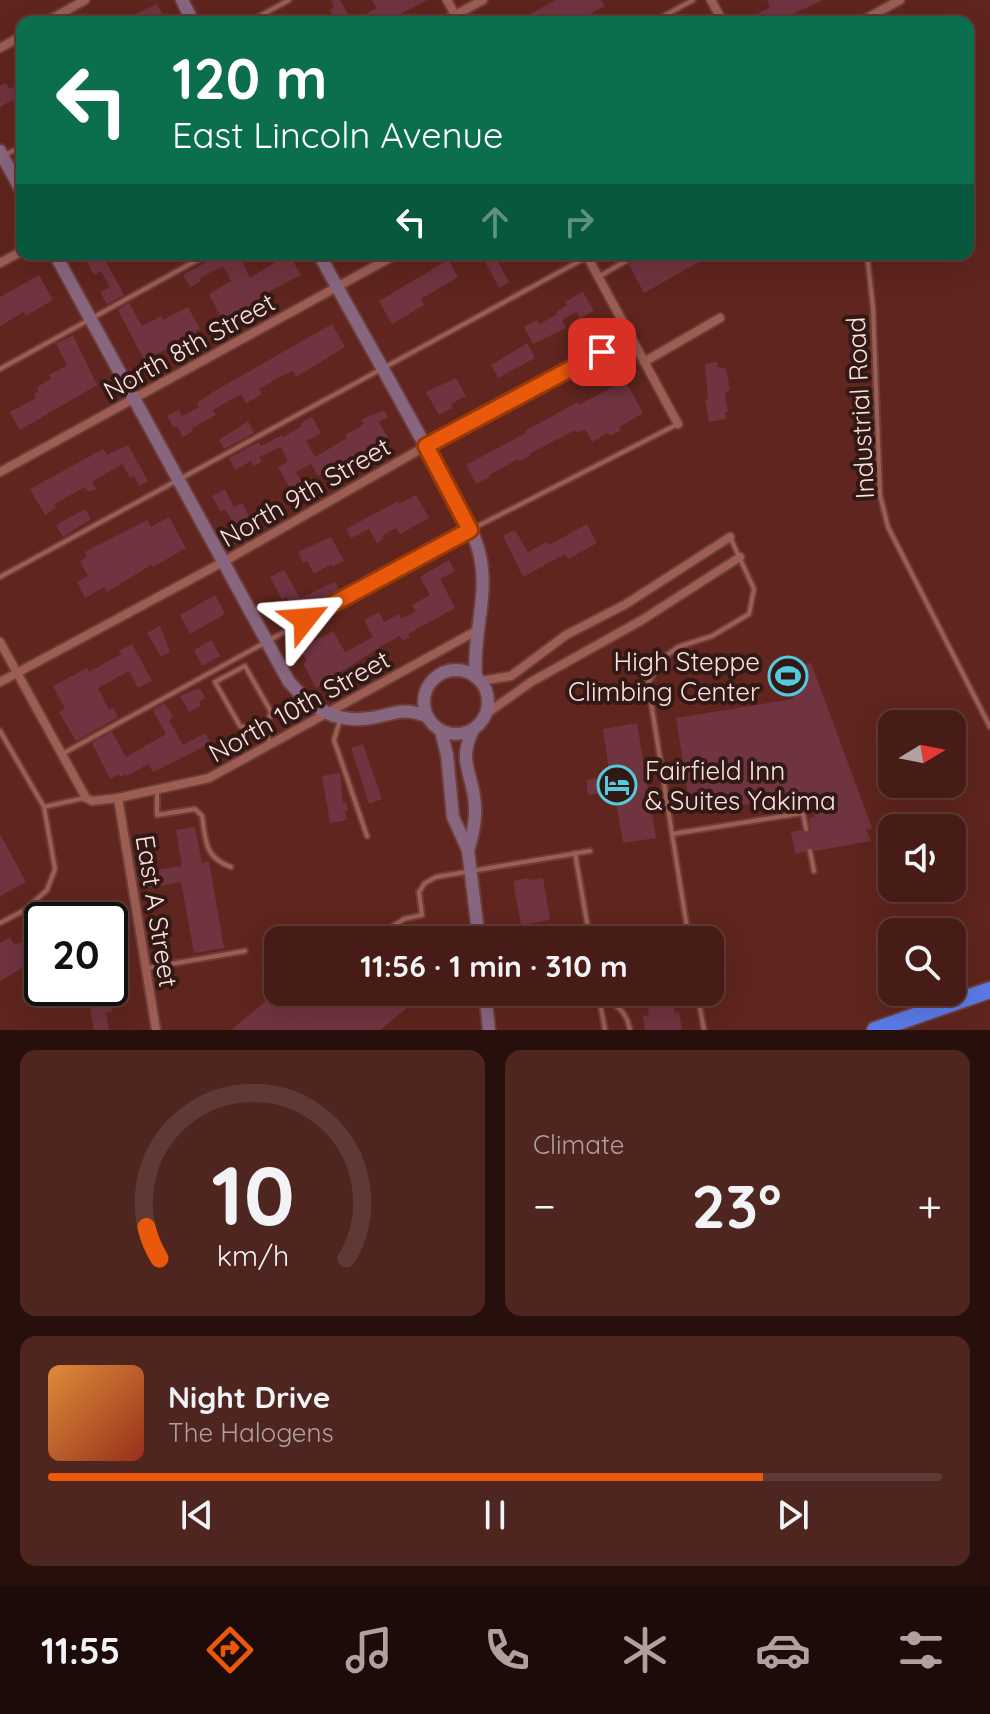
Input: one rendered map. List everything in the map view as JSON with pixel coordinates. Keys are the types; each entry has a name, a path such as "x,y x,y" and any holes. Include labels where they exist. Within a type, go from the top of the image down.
{"highway":[{"path":"875,1030 990,990"}],"street":[{"path":"57,16 85,0"},
{"path":"460,16 483,0"},
{"path":"871,16 900,0"},
{"path":"1,155 16,181"},
{"path":"58,260 289,682 307,703 348,720 411,710 426,716 441,731 447,755 453,817 468,850 477,926"},
{"path":"322,260 426,446 480,554 483,583 474,654 478,679 488,697 486,714"},
{"name":"North 8th Street","path":"0,472 386,260"},
{"path":"589,260 678,424"},
{"path":"644,362 720,318"},
{"name":"North 9th Street","path":"0,682 630,337"},
{"path":"426,716 424,694 436,676 456,669 478,679 511,676 566,635 626,604 730,537"},
{"path":"468,850 475,825 475,803 464,761 467,742 486,714 531,682 642,620 740,557"},
{"name":"North 10th Street","path":"86,798 92,801 118,798 209,778 271,744 334,715 476,631"},
{"path":"0,642 86,798"},
{"path":"441,731 463,734 473,730"},
{"name":"East A Street","path":"118,798 156,1030"},
{"path":"486,1006 489,1030"}],"lane":[{"path":"260,16 289,0"},
{"path":"664,16 693,0"},
{"path":"0,369 197,260"},
{"path":"0,577 577,260"},
{"path":"598,277 628,260"},
{"name":"Industrial Road","path":"868,260 873,307 880,495 888,527 990,727"},
{"path":"62,754 470,530 678,424"},
{"path":"687,926 648,683 662,659 678,647 712,636 749,614 754,589 730,537"},
{"path":"265,732 240,726 215,682 245,666 271,712 265,732 271,744"},
{"path":"334,715 334,740 367,836"},
{"path":"0,731 44,807 55,869 47,890 25,910 0,923"},
{"path":"157,790 157,815 195,809 202,816 206,845 216,862 231,867"},
{"path":"44,807 86,798"},
{"path":"672,834 803,813 806,829"},
{"path":"393,926 404,919 422,915 419,892 425,883 436,877 590,851"},
{"path":"810,851 814,871"},
{"path":"575,853 588,926"},
{"path":"146,968 245,951"},
{"path":"601,1006 605,1030"},
{"path":"618,1006 628,1018 630,1030"},
{"path":"700,1006 704,1030"}],"building":[{"path":"331,0 340,0 349,16 333,16 330,10 334,7"},
{"path":"372,0 427,0 397,16 362,16 377,8"},
{"path":"556,0 601,0 605,6 586,16 526,16"},
{"path":"767,0 823,0 788,16 754,16 770,7"},
{"path":"157,4 164,16 132,16"},
{"path":"6,83 9,89 16,85 16,98 0,107 0,86"},
{"path":"86,260 105,260 124,295 107,304 100,292 110,287 101,271 94,275"},
{"path":"210,260 242,260 250,278 279,260 292,260 301,275 260,296 258,302 223,321 209,294 231,281 223,266 190,287 183,275"},
{"path":"448,260 458,277 421,299 424,305 392,324 379,301"},
{"path":"484,260 497,260 509,282 499,288"},
{"path":"635,260 702,260 644,293 629,265"},
{"path":"39,275 53,300 26,316 24,312 0,326 0,297"},
{"path":"583,292 594,311 580,318 576,312 562,320 566,328 533,344 524,327 537,320 540,324 557,314 567,305 565,302"},
{"path":"129,303 142,326 161,316 163,320 188,307 200,329 195,331 197,334 144,360 118,310"},
{"path":"332,324 345,347 296,377 293,371 280,377 259,389 262,394 246,403 241,394 213,410 216,415 192,428 193,431 183,437 177,426 174,428 167,416 179,410 182,416 199,407 197,403 213,392"},
{"path":"73,335 97,385 20,430 10,412 36,398 37,387 51,379 49,375 67,365 56,344"},
{"path":"527,343 535,358 498,378 491,365"},
{"path":"717,362 717,367 726,368 730,390 725,393 728,412 725,412 726,419 709,422 705,400 708,399 705,364"},
{"path":"456,378 466,396 439,415 426,392"},
{"path":"625,380 643,413 619,427 621,430 592,442 585,429 577,433 575,430 476,484 466,465 578,402 579,405"},
{"path":"384,410 388,417 379,422 389,439 318,476 311,464 296,472 302,482 290,488 278,467 288,461 281,447 259,457 262,462 254,466 251,461 235,470 229,458 259,442 261,446 283,437 312,417 321,433 306,441 315,457 347,438 345,435 364,424 361,420"},
{"path":"248,421 254,433 224,449 219,440"},
{"path":"128,445 148,481 139,486 122,464 92,482 96,489 88,492 85,487 54,504 56,508 45,515 30,489 103,449 107,455"},
{"path":"225,489 234,507 242,503 249,516 234,524 225,509 220,511 212,496"},
{"path":"416,495 429,518 400,534 396,528 377,543 369,529 351,538 346,529 398,501 399,504"},
{"path":"85,509 91,519 63,537 56,525"},
{"path":"169,517 186,548 107,592 104,587 85,598 77,582 88,576 80,561 87,557 85,552 147,520 151,527"},
{"path":"587,524 597,543 568,559 565,554 523,577 503,536 515,530 528,552 547,542 549,545"},
{"path":"331,537 344,561 332,567 331,564 314,574 307,561 303,563 298,552"},
{"path":"449,560 455,571 440,579 455,608 408,634 410,637 402,641 400,636 385,644 316,688 303,663 307,661 297,642 308,635 312,642 333,631 345,652 373,637 364,620 379,612 384,622 399,614 401,619 416,611 412,605 430,595 420,577"},
{"path":"284,570 300,598 335,582 342,595 290,623 287,617 294,612 287,597 282,600 270,577"},
{"path":"215,595 225,614 190,634 180,615"},
{"path":"160,626 170,652 161,657 147,633"},
{"path":"212,640 220,656 202,666 194,650"},
{"path":"132,644 152,681 138,688 129,671 98,688 109,710 113,708 118,717 76,741 59,712 65,709 53,686 87,668 89,672"},
{"path":"811,663 872,828 866,830 871,841 815,851 810,846 805,852 795,854 791,832 801,830 806,834 811,830 809,818 814,817 811,795 691,813 676,718 793,699 791,666"},
{"path":"200,688 205,698 199,702 201,706 189,712 180,696"},
{"path":"165,703 173,717 169,720 183,745 205,733 211,743 153,772 148,764 127,776 120,777 119,774 110,779 92,743 112,732 126,757 166,734 153,710"},
{"name":"Fairfield Inn & Suites Yakima","path":"637,723 656,838 623,843 614,791 588,795 586,780 610,776 603,729"},
{"path":"363,744 382,799 369,804 351,748"},
{"path":"340,773 347,820 330,823 322,776"},
{"path":"195,827 202,863 209,861 224,948 194,953 181,882 148,888 145,872 182,866 176,830"},
{"path":"0,834 26,882 0,896"},
{"path":"543,878 550,920 521,925 513,881"},
{"path":"10,937 14,944 24,942 24,967 0,981 0,943"},
{"path":"264,1003 264,1006 410,1006 380,1030 231,1030"},
{"path":"89,1006 111,1006 112,1012 106,1013 109,1030 94,1030"},
{"path":"647,1006 674,1006 675,1013 679,1012 682,1030 645,1030 643,1016 649,1015"}],"place":[{"name":"High Steppe Climbing Center","path":"788,676"},
{"name":"Fairfield Inn & Suites Yakima","path":"617,785"}],"route":[{"path":"305,619 470,530 426,446 602,352"}]}
